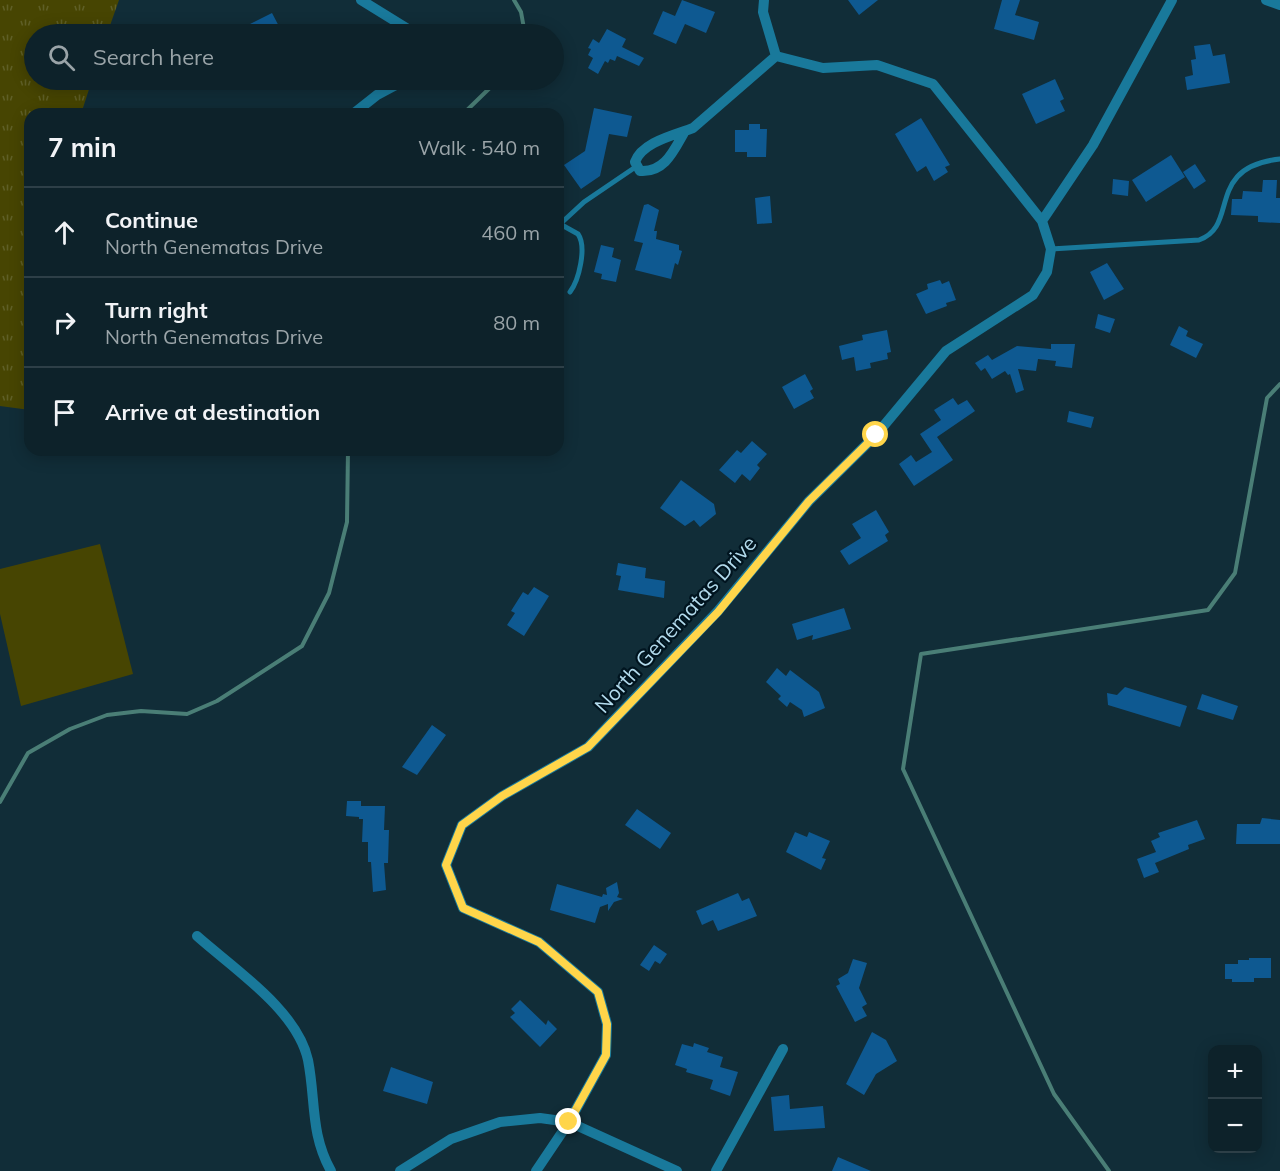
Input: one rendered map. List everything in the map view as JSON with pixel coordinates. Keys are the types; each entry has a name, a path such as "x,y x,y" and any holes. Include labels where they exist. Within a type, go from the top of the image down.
{"street":[{"path":"362,0 400,24"},
{"path":"764,0 763,12 776,56"},
{"path":"1042,221 1093,145 1172,0"},
{"path":"1266,0 1280,5"},
{"path":"685,131 666,163 650,172 640,171 635,162 637,156 645,148 685,131 693,128 776,56"},
{"path":"776,56 823,68 877,65 933,84 1042,221 1051,249"},
{"path":"361,108 386,90"},
{"name":"North Genematas Drive","path":"536,1171 569,1122 606,1055 607,1024 598,992 539,942 463,908 446,865 462,825 502,796 588,747 718,612 809,501 876,435 946,351 1033,296 1047,272 1051,249"},
{"path":"197,936 277,1006 297,1030 308,1059 320,1151 331,1171"},
{"path":"716,1171 783,1049"},
{"path":"400,1171 451,1138 500,1122 540,1118 569,1122 676,1171"}],"lane":[{"path":"1051,249 1190,241 1210,237 1218,228 1226,196 1235,177 1256,165 1280,159"},
{"path":"564,220 584,202 637,166"},
{"path":"564,227 578,234 582,243 577,280 570,291"}],"green space":[{"path":"0,0 119,0 111,24 24,24 24,90 89,90 83,108 24,108 24,409 0,406"},
{"path":"100,544 133,674 21,706 0,614 0,569"}],"building":[{"path":"682,0 715,12 706,33 685,24 676,44 653,34 663,11 675,16"},
{"path":"848,0 878,0 859,15"},
{"path":"1002,0 1020,0 1015,15 1039,22 1034,40 994,29"},
{"path":"272,13 278,24 250,24"},
{"path":"607,29 626,39 622,47 644,58 639,66 617,56 615,61 610,59 608,63 605,61 598,74 588,68 593,58 588,55 591,49 588,48 593,39 599,43"},
{"path":"1210,44 1213,56 1225,54 1230,83 1187,90 1185,77 1193,75 1191,60 1196,59 1194,46"},
{"path":"1055,79 1064,99 1060,101 1065,111 1036,124 1022,94"},
{"path":"594,108 632,116 627,137 609,134 600,176 581,189 564,165 585,151"},
{"path":"921,118 950,165 945,167 948,172 934,181 926,166 917,172 895,134"},
{"path":"749,124 760,124 760,129 767,129 766,157 747,157 747,152 735,152 735,130 749,130"},
{"path":"1171,155 1185,177 1146,202 1132,180"},
{"path":"1195,164 1206,181 1194,189 1183,172"},
{"path":"1113,179 1129,181 1128,196 1112,194"},
{"path":"1263,180 1277,180 1276,198 1280,198 1280,223 1258,222 1258,216 1231,215 1232,199 1242,199 1243,191 1262,192"},
{"path":"770,196 772,223 757,224 755,198"},
{"path":"648,204 659,210 654,231 657,231 656,239 679,245 679,250 682,251 678,265 675,263 671,279 635,270 643,243 634,241 644,205"},
{"path":"601,245 614,248 612,257 621,260 616,282 601,279 602,274 594,272"},
{"path":"1107,263 1124,289 1104,300 1090,272"},
{"path":"940,280 942,284 949,281 956,300 926,314 916,294 928,289 927,284"},
{"path":"1098,314 1115,319 1110,333 1095,328"},
{"path":"1179,326 1188,331 1186,336 1203,344 1196,358 1170,345"},
{"path":"887,330 891,352 887,353 888,359 870,363 871,368 856,371 854,357 842,360 839,346 863,340 862,335"},
{"path":"1051,344 1075,344 1072,368 1055,366 1056,361 1038,359 1036,371 1018,369 1024,390 1016,393 1010,374 1008,375 1005,371 992,379 985,368 981,371 975,363 988,355 992,360 1017,346 1051,349"},
{"path":"805,374 813,389 810,391 814,398 794,409 782,387"},
{"path":"953,398 958,405 967,400 975,411 937,437 953,460 914,486 899,464 911,455 916,462 932,452 920,434 941,420 934,410"},
{"path":"1069,411 1094,417 1091,428 1067,422"},
{"path":"752,441 767,454 757,465 760,468 750,481 742,474 735,483 719,470 737,450 741,453"},
{"path":"681,480 714,504 716,514 700,527 694,520 685,526 660,508"},
{"path":"876,510 889,532 885,535 888,541 849,565 840,551 861,538 852,524"},
{"path":"618,563 646,568 645,578 665,581 664,598 618,590 621,576 616,575"},
{"path":"534,587 549,596 524,636 507,625 515,613 511,611 523,592 528,595"},
{"path":"844,608 851,629 812,640 813,635 797,640 792,624"},
{"path":"777,668 786,676 790,670 819,692 825,708 804,717 802,710 790,702 787,707 778,699 781,696 766,682"},
{"path":"1125,687 1187,706 1180,727 1108,705 1107,693 1117,695"},
{"path":"1202,694 1238,706 1233,720 1197,709"},
{"path":"432,725 446,735 417,775 402,767"},
{"path":"347,801 361,801 361,806 385,806 384,830 389,830 388,863 384,863 386,890 373,892 371,862 368,862 368,842 362,842 363,819 346,816"},
{"path":"637,809 671,833 660,849 625,825"},
{"path":"1262,818 1280,820 1280,844 1236,844 1237,824 1260,824"},
{"path":"1197,820 1205,839 1188,845 1189,849 1155,863 1159,872 1144,878 1137,859 1156,852 1151,841 1160,837 1158,833"},
{"path":"795,832 807,837 809,832 830,841 822,858 826,859 821,870 786,852"},
{"path":"617,882 619,893 617,897 623,899 614,902 608,911 608,904 600,907 595,923 550,910 557,884 602,897 603,894 607,895 606,888"},
{"path":"738,893 742,901 749,898 757,916 718,931 713,920 702,925 696,911"},
{"path":"654,945 667,954 660,964 655,961 649,971 640,965"},
{"path":"1249,958 1271,958 1271,978 1254,978 1254,982 1232,982 1232,979 1225,979 1225,964 1238,964 1238,960 1249,960"},
{"path":"853,959 867,963 859,988 867,1004 862,1007 867,1016 855,1022 836,986 840,984 838,979 848,973"},
{"path":"520,1000 546,1025 548,1020 557,1029 540,1047 510,1017 515,1013 511,1009"},
{"path":"872,1032 886,1040 897,1061 876,1074 864,1095 846,1084"},
{"path":"694,1043 709,1048 707,1052 723,1057 720,1067 738,1072 730,1096 710,1089 713,1080 686,1072 687,1069 675,1065 682,1044 693,1047"},
{"path":"391,1067 433,1082 427,1104 383,1091"},
{"path":"789,1095 790,1109 823,1106 825,1128 774,1131 771,1097"},
{"path":"838,1157 871,1171 832,1171"}],"waterway":[{"path":"514,0 521,12 523,24"},
{"path":"469,108 488,90"},
{"path":"1109,1171 1054,1094 903,769 921,654 1208,610 1235,573 1267,398 1280,384"},
{"path":"0,802 28,753 70,729 107,715 141,711 187,714 217,701 302,646 329,593 347,522 348,456"}],"route":[{"path":"569,1122 606,1055 607,1024 598,992 539,942 463,908 446,865 462,825 502,796 588,747 718,612 809,501 876,435"}]}
